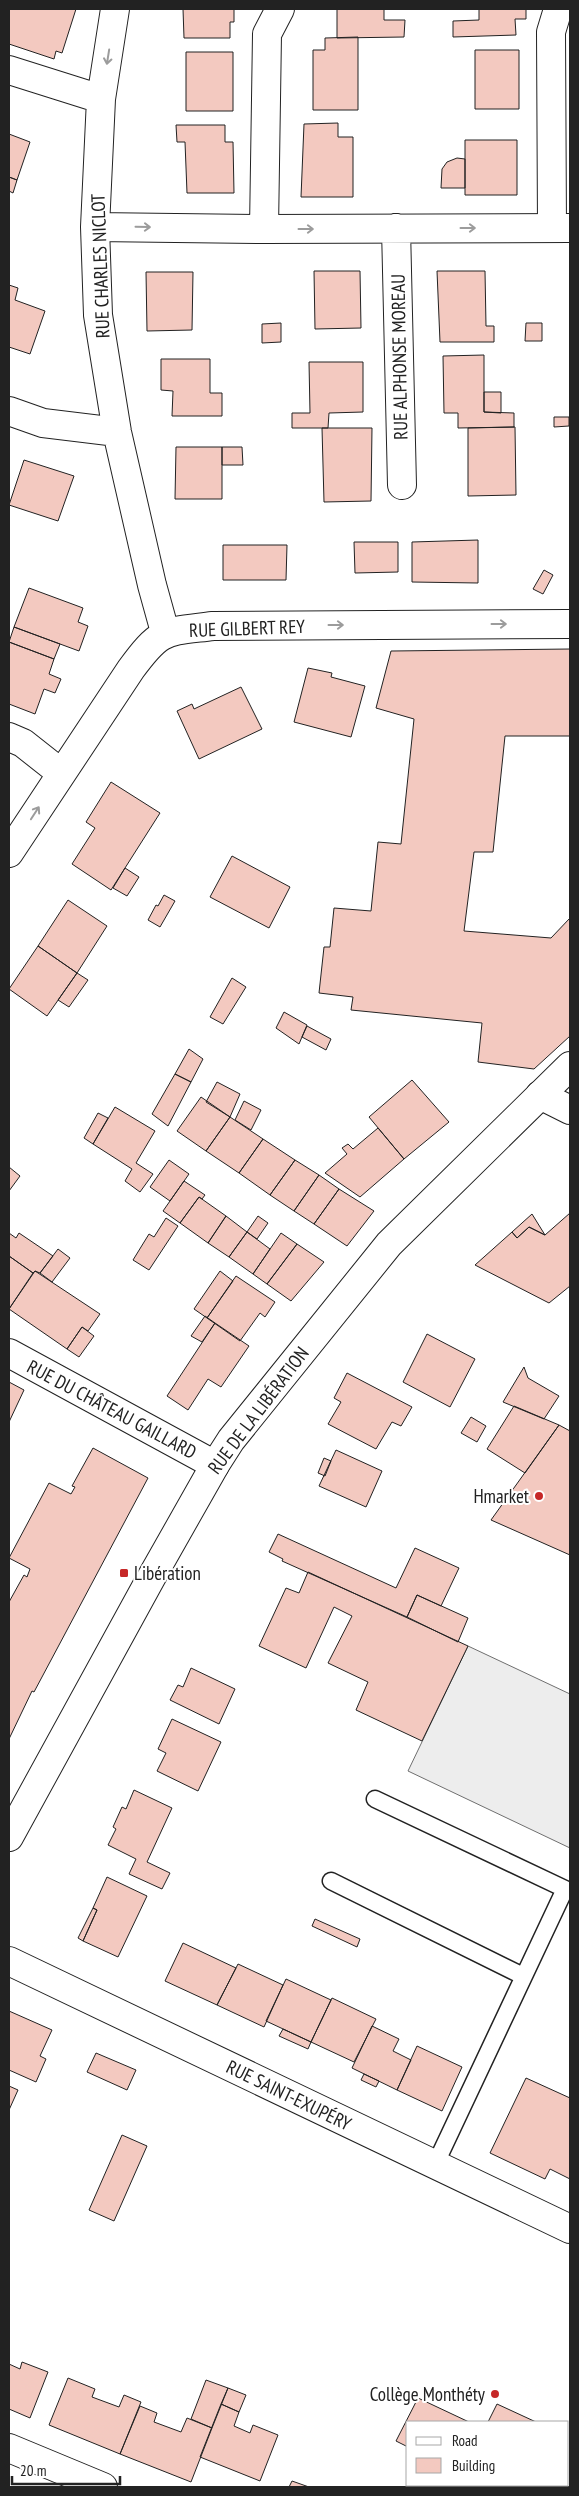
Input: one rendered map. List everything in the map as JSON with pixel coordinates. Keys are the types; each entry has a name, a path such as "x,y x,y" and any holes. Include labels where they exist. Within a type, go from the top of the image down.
{"street":[{"name":"RUE CHARLES NICLOT","path":"116,9 101,99 94,227 98,315 116,432 165,632"},
{"path":"264,229 267,34 280,9"},
{"path":"94,227 264,229 561,228 551,32 558,9"},
{"path":"9,70 101,99"},
{"name":"RUE ALPHONSE MOREAU","path":"396,228 402,485"},
{"path":"9,411 43,423 116,432"},
{"name":"RUE GILBERT REY","path":"9,853 146,648 165,632 213,626 570,624"},
{"path":"9,737 23,743 61,773"},
{"name":"RUE DE LA LIBÉRATION","path":"9,1838 214,1465 250,1417 389,1244 570,1066"},
{"path":"540,1095 570,1110"},
{"name":"RUE DU CHÂTEAU GAILLARD","path":"9,1353 214,1465"},
{"name":"RUE SAINT-EXUPÉRY","path":"9,1961 570,2228"},
{"path":"9,2448 103,2487"}],"lane":[{"path":"375,1799 565,1888 435,2165"},
{"path":"331,1881 523,1976"}],"shaded area":[{"path":"468,1646 570,1694 570,1848 408,1771"}],"building":[{"path":"9,9 76,9 62,53 56,51 54,59 9,44"},
{"path":"183,9 234,9 234,22 230,22 230,38 184,38"},
{"path":"337,9 384,9 384,20 405,20 404,37 337,38"},
{"path":"479,9 526,9 526,19 515,19 516,35 453,37 453,21 479,20"},
{"path":"358,37 358,110 313,110 313,50 325,50 325,38"},
{"path":"475,50 519,50 519,109 475,109"},
{"path":"186,52 233,52 233,111 186,111"},
{"path":"338,123 338,137 353,137 353,197 301,197 304,124"},
{"path":"176,125 225,125 225,142 233,142 234,193 187,193 185,142 177,142"},
{"path":"9,134 30,142 17,180 9,177"},
{"path":"465,140 517,140 517,195 465,195"},
{"path":"457,158 465,159 465,188 441,188 442,169 447,162"},
{"path":"9,177 17,180 13,193 9,191"},
{"path":"314,271 360,271 361,328 315,329"},
{"path":"437,271 485,271 486,326 494,326 494,342 440,342"},
{"path":"146,272 193,272 192,330 147,331"},
{"path":"9,285 18,288 15,300 45,311 30,354 9,347"},
{"path":"281,323 281,342 262,343 262,324"},
{"path":"526,323 542,323 542,341 525,341"},
{"path":"484,355 484,412 514,413 514,427 458,428 458,413 444,413 443,356"},
{"path":"161,359 210,359 210,393 222,393 222,416 172,416 173,391 161,390"},
{"path":"309,362 363,362 363,412 329,413 328,428 292,428 292,413 310,413"},
{"path":"484,392 501,392 501,413 484,412"},
{"path":"554,417 569,417 569,426 554,427"},
{"path":"515,427 516,495 468,496 468,428"},
{"path":"322,428 372,428 371,501 324,502"},
{"path":"176,447 222,447 222,499 175,499"},
{"path":"222,447 242,447 243,465 222,465"},
{"path":"24,460 74,476 58,521 9,505"},
{"path":"478,540 478,583 412,582 412,542"},
{"path":"354,542 398,542 398,572 355,573"},
{"path":"223,545 287,545 286,580 223,580"},
{"path":"544,570 553,575 543,594 533,589"},
{"path":"29,588 83,608 78,622 88,626 79,651 14,627"},
{"path":"14,627 60,644 54,659 9,642"},
{"path":"9,642 54,659 49,674 61,679 55,693 44,689 35,714 9,704"},
{"path":"570,649 570,736 505,736 493,852 474,852 464,931 551,938 570,918 570,1036 534,1069 478,1062 482,1023 351,1010 353,997 319,993 324,947 330,947 334,908 371,911 378,842 401,844 414,719 376,708 391,651"},
{"path":"308,668 332,673 331,677 365,686 351,737 294,722"},
{"path":"241,687 262,729 199,759 177,711 192,704 194,709"},
{"path":"111,782 160,813 111,890 72,864 95,828 86,822"},
{"path":"232,856 290,887 269,928 210,897"},
{"path":"125,868 139,877 127,896 113,888"},
{"path":"164,895 175,901 160,927 148,920"},
{"path":"68,900 107,926 77,973 38,946"},
{"path":"38,946 77,973 47,1016 9,989"},
{"path":"77,973 88,980 69,1007 58,1000"},
{"path":"232,978 246,987 223,1024 210,1017"},
{"path":"284,1012 307,1025 299,1044 276,1028"},
{"path":"307,1026 331,1039 326,1050 302,1037"},
{"path":"189,1049 203,1059 191,1082 175,1074"},
{"path":"175,1074 191,1082 168,1126 152,1114"},
{"path":"412,1080 449,1122 404,1159 369,1117"},
{"path":"217,1082 240,1094 230,1117 206,1102"},
{"path":"201,1097 230,1117 206,1151 177,1131"},
{"path":"244,1101 261,1110 251,1130 235,1120"},
{"path":"115,1107 155,1131 136,1163 153,1174 140,1192 125,1181 132,1169 93,1144"},
{"path":"98,1113 108,1118 93,1144 84,1138"},
{"path":"230,1117 263,1139 239,1173 206,1151"},
{"path":"378,1128 404,1159 360,1197 325,1173 347,1154 342,1148 348,1144 353,1149"},
{"path":"263,1139 295,1160 270,1195 239,1173"},
{"path":"169,1160 189,1174 170,1201 150,1187"},
{"path":"295,1160 319,1175 294,1211 270,1195"},
{"path":"9,1167 20,1176 9,1191"},
{"path":"319,1175 339,1189 314,1224 294,1211"},
{"path":"184,1181 205,1195 202,1199 199,1197 180,1223 163,1211"},
{"path":"339,1189 374,1211 347,1246 314,1224"},
{"path":"199,1197 226,1216 208,1243 180,1223"},
{"path":"570,1213 570,1286 549,1303 475,1265 512,1232 517,1238 529,1227 545,1235"},
{"path":"532,1214 545,1235 529,1227 517,1238 512,1232"},
{"path":"226,1216 247,1232 229,1257 208,1243"},
{"path":"258,1216 268,1223 257,1239 247,1232"},
{"path":"166,1218 178,1226 149,1270 133,1260 149,1234 154,1237"},
{"path":"247,1232 270,1249 253,1274 229,1257"},
{"path":"9,1233 16,1238 19,1233 53,1256 40,1273 35,1271 33,1273 9,1256"},
{"path":"281,1233 297,1244 267,1284 253,1274"},
{"path":"297,1244 324,1262 291,1301 267,1284"},
{"path":"58,1249 70,1258 52,1282 40,1273"},
{"path":"9,1256 33,1273 9,1309"},
{"path":"35,1271 100,1314 88,1331 82,1327 67,1349 9,1309"},
{"path":"220,1271 233,1281 207,1318 194,1309"},
{"path":"236,1276 275,1302 265,1317 260,1313 240,1341 207,1318"},
{"path":"205,1316 215,1323 202,1342 191,1336"},
{"path":"215,1323 249,1346 221,1387 208,1379 188,1410 167,1396"},
{"path":"82,1327 94,1336 79,1357 67,1349"},
{"path":"427,1334 475,1359 450,1407 403,1382"},
{"path":"524,1367 528,1378 559,1396 544,1419 503,1402"},
{"path":"347,1373 412,1407 401,1426 392,1422 376,1449 328,1424 341,1402 334,1398"},
{"path":"9,1382 24,1390 9,1422"},
{"path":"514,1406 559,1425 525,1473 487,1449"},
{"path":"471,1417 486,1426 477,1442 461,1433"},
{"name":"Hmarket","path":"559,1425 570,1431 570,1555 491,1520"},
{"path":"93,1448 148,1478 34,1692 32,1691 9,1739 9,1602 24,1575 27,1577 30,1569 9,1558 49,1483 71,1494 75,1487 72,1486"},
{"path":"336,1450 382,1471 366,1507 319,1486"},
{"path":"324,1458 331,1461 325,1476 318,1473"},
{"path":"278,1534 396,1588 415,1548 459,1568 441,1606 417,1595 407,1617 282,1561 283,1559 269,1552"},
{"path":"308,1572 468,1646 422,1741 356,1710 368,1682 328,1663 352,1616 334,1607 306,1668 259,1646 286,1588 299,1593"},
{"path":"417,1595 468,1618 458,1642 407,1617"},
{"path":"191,1668 235,1689 219,1724 170,1700 178,1685 183,1687"},
{"path":"172,1719 221,1742 198,1791 157,1771 166,1753 158,1749"},
{"path":"134,1790 172,1808 147,1862 170,1873 162,1889 129,1874 136,1859 108,1845 116,1829 113,1827 122,1807 126,1809"},
{"path":"107,1877 147,1896 118,1957 83,1941 97,1910 93,1908"},
{"path":"93,1908 97,1910 83,1941 78,1938"},
{"path":"315,1919 360,1939 357,1947 312,1926"},
{"path":"183,1943 236,1968 217,2005 165,1981"},
{"path":"238,1964 283,1985 264,2027 217,2005"},
{"path":"286,1979 331,2000 311,2042 266,2021"},
{"path":"332,1998 376,2019 354,2062 311,2042"},
{"path":"9,2011 52,2030 40,2056 46,2059 36,2082 9,2070"},
{"path":"372,2026 399,2039 393,2051 411,2060 397,2090 352,2068"},
{"path":"283,2029 311,2042 308,2049 279,2036"},
{"path":"417,2046 462,2067 442,2111 397,2090"},
{"path":"96,2053 136,2070 127,2090 87,2072"},
{"path":"364,2074 379,2081 376,2087 361,2080"},
{"path":"526,2078 570,2098 570,2179 550,2169 545,2179 490,2153"},
{"path":"9,2086 18,2090 9,2110"},
{"path":"122,2135 147,2146 114,2221 89,2210"},
{"path":"22,2362 48,2372 30,2418 9,2409 9,2364 20,2369"},
{"path":"68,2378 95,2389 92,2397 119,2407 124,2395 141,2402 120,2454 49,2425"},
{"path":"206,2380 228,2388 212,2428 191,2419"},
{"path":"228,2388 246,2395 239,2412 221,2404"},
{"path":"418,2398 467,2421 406,2421"},
{"path":"221,2404 239,2412 234,2426 250,2433 253,2425 278,2435 260,2481 200,2457"},
{"path":"497,2404 534,2421 488,2421"},
{"path":"140,2406 157,2413 154,2422 181,2432 187,2418 212,2428 191,2482 120,2454"},
{"path":"406,2421 406,2446 396,2441"},
{"path":"292,2481 309,2487 289,2487"}],"place":[{"name":"Hmarket","path":"539,1496"},
{"name":"Libération","path":"124,1573"},
{"name":"Collège Monthéty","path":"495,2394"}]}
